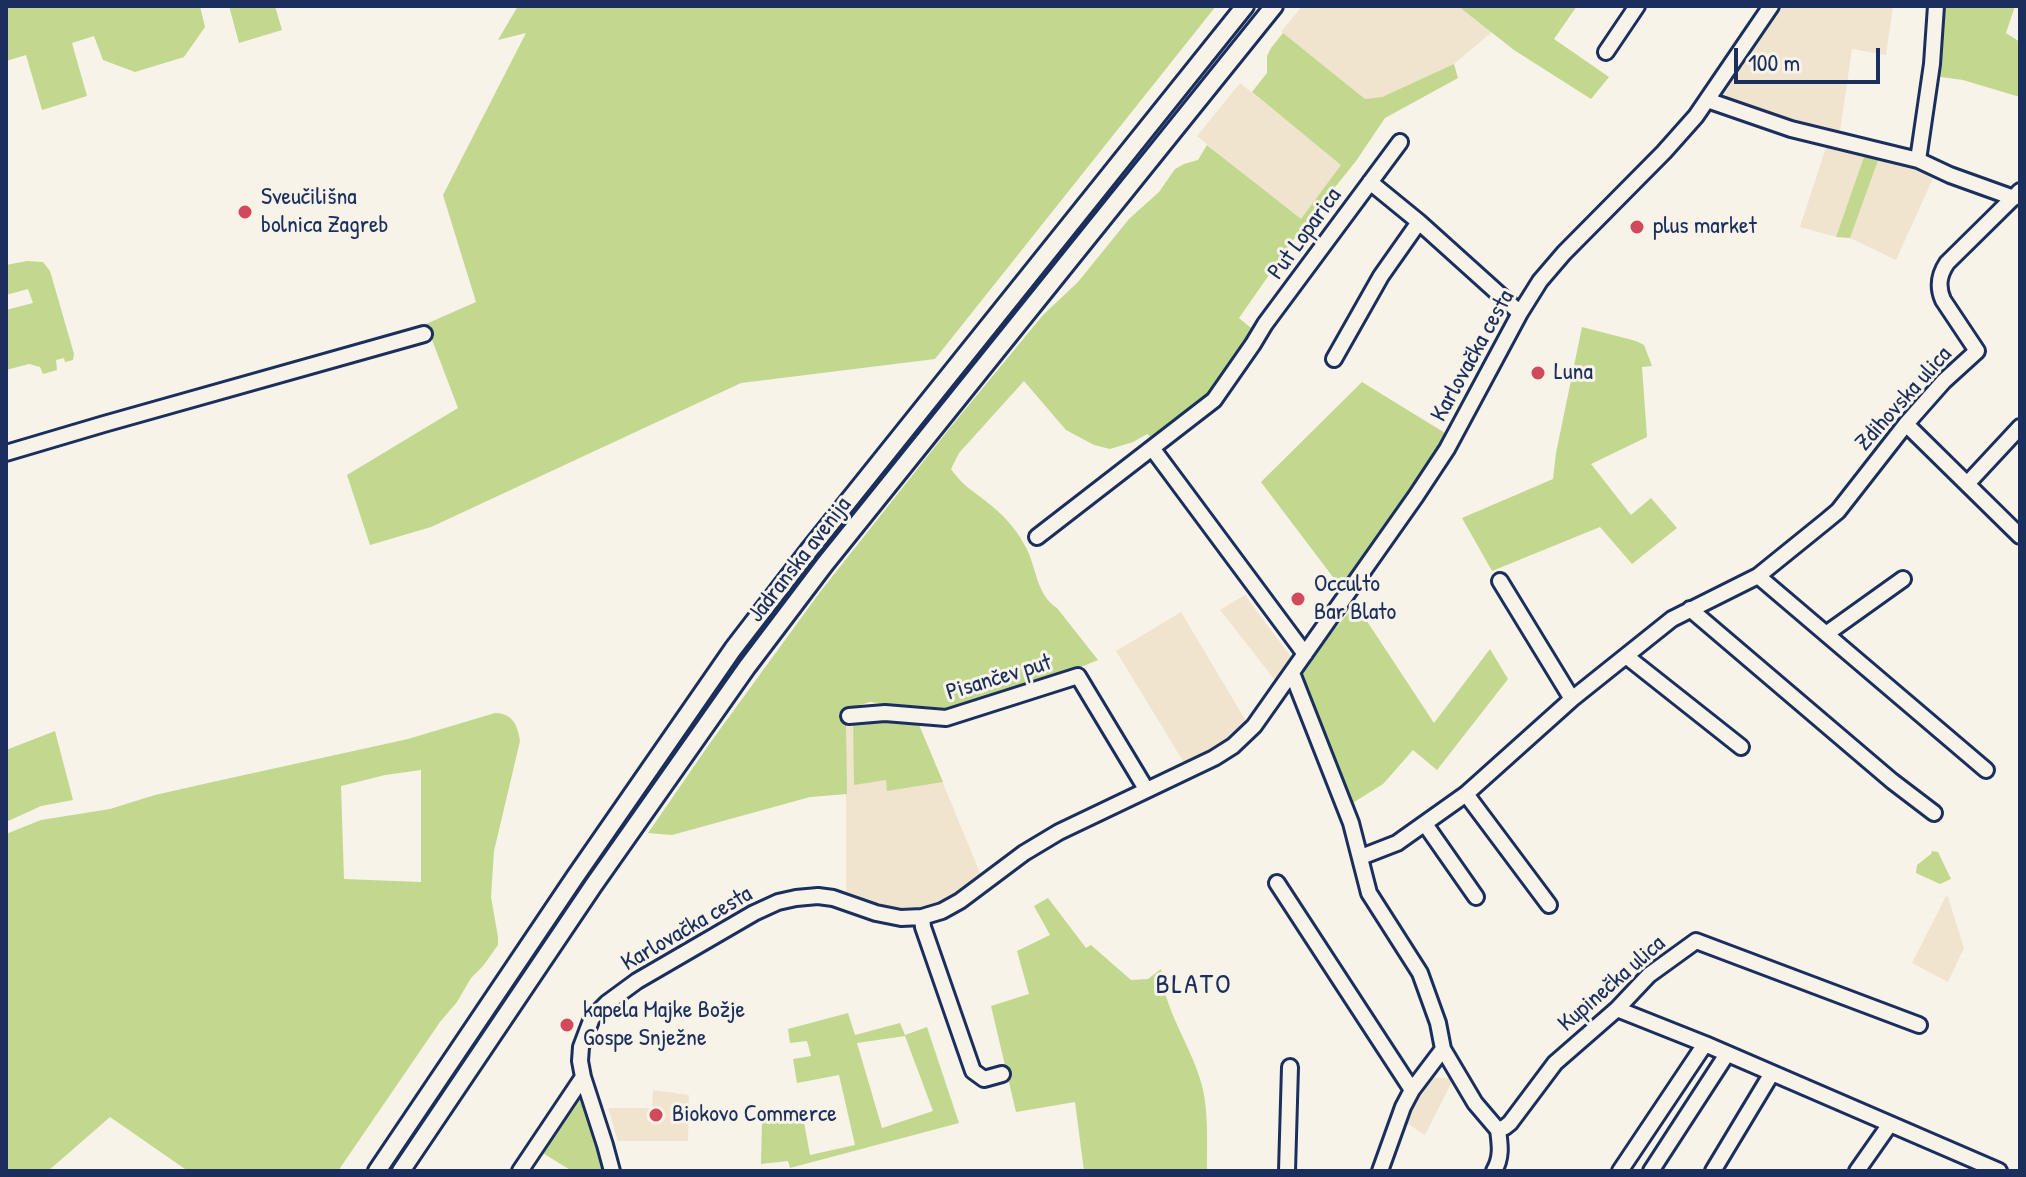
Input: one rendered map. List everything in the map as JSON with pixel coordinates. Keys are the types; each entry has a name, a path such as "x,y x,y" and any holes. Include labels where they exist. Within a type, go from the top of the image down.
{"main road":[{"name":"Jadranska avenija","path":"377,1171 592,851 733,649 1245,6"},
{"name":"Jadranska avenija","path":"401,1171 747,667 835,552 1274,6"}],"street":[{"path":"1606,52 1637,6"},
{"name":"Karlovačka cesta","path":"612,1171 583,1077 581,1047 592,1018 637,981 778,902 818,896 901,918 922,917 942,911 1059,832 1203,763 1233,746 1254,726 1447,449 1540,281 1664,152 1707,100 1771,6"},
{"path":"1918,160 1932,64 1936,6"},
{"path":"1707,100 1791,129 1918,160 1950,175 2017,194"},
{"path":"1370,182 1400,142"},
{"name":"Put Loparica","path":"1152,448 1214,400 1265,324 1370,182 1520,313"},
{"name":"Zdihovska ulica","path":"1361,857 1397,843 1425,824 1466,794 1572,699 1672,619 1758,576 1838,511 1906,424 1944,381 1977,351 1940,293 1940,277 1947,263 2017,194"},
{"path":"1334,359 1381,276 1419,222"},
{"path":"6,453 424,334"},
{"path":"1906,424 2020,536"},
{"path":"1967,484 2020,427"},
{"path":"1037,537 1152,448 1305,654"},
{"path":"1758,576 1986,770"},
{"path":"1826,634 1903,579"},
{"path":"1500,581 1572,699"},
{"path":"1690,609 1934,813"},
{"path":"1626,656 1741,747"},
{"path":"1292,673 1351,823 1369,893 1424,981 1443,1049 1475,1103 1498,1130 1500,1153 1494,1171"},
{"name":"Pisančev put","path":"849,716 885,713 946,718 1078,676 1146,789"},
{"path":"1466,794 1549,905"},
{"path":"1425,824 1476,897"},
{"path":"1277,883 1412,1090"},
{"path":"922,917 973,1071 984,1079 1002,1074"},
{"name":"Kupinečka ulica","path":"1498,1130 1510,1123 1555,1063 1617,1009 1649,975 1696,941 1919,1025"},
{"path":"1617,1009 1999,1171"},
{"path":"1620,1171 1705,1044"},
{"path":"1380,1171 1403,1107 1443,1049"},
{"path":"1651,1171 1727,1054"},
{"path":"1287,1171 1290,1067"},
{"path":"1713,1171 1772,1073"},
{"path":"520,1171 583,1077"},
{"path":"1857,1171 1890,1124"}],"shaded area":[{"path":"1302,6 1458,6 1492,32 1454,64 1382,97 1365,99 1281,32"},
{"path":"1783,6 1893,6 1886,55 1852,49 1839,138 1720,98 1721,91 1738,67 1741,68"},
{"path":"1240,83 1342,165 1301,220 1197,136"},
{"path":"1828,141 1866,152 1836,237 1800,227"},
{"path":"1879,158 1935,174 1896,260 1850,238"},
{"path":"1245,595 1294,661 1278,684 1220,610"},
{"path":"1181,612 1246,721 1229,741 1186,766 1116,651"},
{"path":"917,720 983,880 954,901 906,914 846,898 846,721"},
{"path":"1946,896 1964,948 1948,982 1912,963"},
{"path":"1425,1078 1454,1078 1425,1135 1400,1119"},
{"path":"653,1090 689,1095 688,1141 618,1141 608,1108 652,1108"}],"green space":[{"path":"6,6 200,6 205,27 184,57 135,72 103,60 94,36 72,43 87,96 42,110 26,55 6,61"},
{"path":"229,6 275,6 282,30 239,43"},
{"path":"518,6 1216,6 935,359 741,383 431,527 370,545 347,475 458,408 426,324 476,302 443,195 526,33 498,40"},
{"path":"1458,6 1577,6 1554,39 1609,77 1591,99 1514,50"},
{"path":"1938,6 2015,6 2006,33 2020,42 2020,97 1963,80 1934,76"},
{"path":"1283,33 1365,99 1382,97 1454,64 1458,78 1385,118 1239,318 1256,332 1220,386 1156,441 1147,434 1110,449 1094,445 1066,430 1024,381 959,453 951,469 1012,526 1028,552 1044,595 1098,660 965,707 920,709 870,702 843,710 846,721 847,794 810,797 672,835 648,833 820,592 949,429 1043,315 1078,282 1129,219 1159,192 1175,169 1198,160 1207,145 1301,219 1341,165 1252,92 1267,73 1267,56"},
{"path":"1865,154 1879,158 1850,238 1836,237"},
{"path":"43,262 50,271 74,354 73,360 56,360 57,370 43,374 40,367 29,364 6,370 6,310 33,303 28,289 6,295 6,265"},
{"path":"1582,327 1644,345 1652,366 1642,367 1647,437 1591,464 1631,515 1651,498 1677,528 1632,564 1600,527 1492,571 1462,518 1553,479"},
{"path":"1362,382 1445,433 1428,467 1342,589 1261,482"},
{"path":"1355,603 1434,723 1490,649 1508,679 1437,770 1413,750 1383,784 1351,804 1301,677 1317,648"},
{"path":"495,713 506,715 516,725 520,741 494,851 491,897 498,945 471,978 338,1171 188,1171 110,1117 48,1171 6,1171 6,834 41,820 110,809 155,795 408,739","holes":["421,770 421,882 344,879 341,786"]},
{"path":"853,720 917,720 943,782 887,791 886,780 854,785"},
{"path":"55,731 73,800 41,806 6,822 6,750"},
{"path":"1932,851 1938,852 1951,879 1940,884 1916,873 1917,865"},
{"path":"1048,898 1086,948 1091,945 1131,980 1148,979 1161,969 1166,997 1203,1089 1207,1171 1084,1171 1075,1102 1016,1112 991,1006 1029,994 1017,951 1050,935 1034,906"},
{"path":"848,1013 855,1035 900,1023 905,1035 927,1027 959,1123 790,1168 788,1161 761,1164 762,1123 803,1117 810,1155 855,1145 839,1075 797,1083 793,1059 811,1056 807,1041 790,1043 788,1029","holes":["905,1036 933,1111 882,1128 857,1043"]},
{"path":"577,1097 589,1121 602,1171 572,1171 541,1152"}],"place":[{"name":"Sveučilišna bolnica Zagreb","path":"245,212"},
{"name":"plus market","path":"1637,227"},
{"name":"Luna","path":"1538,373"},
{"name":"Occulto Bar Blato","path":"1298,599"},
{"name":"kapela Majke Božje Gospe Snježne","path":"567,1025"},
{"name":"Biokovo Commerce","path":"656,1115"}],"district":[{"name":"BLATO","path":"1194,986"}]}
